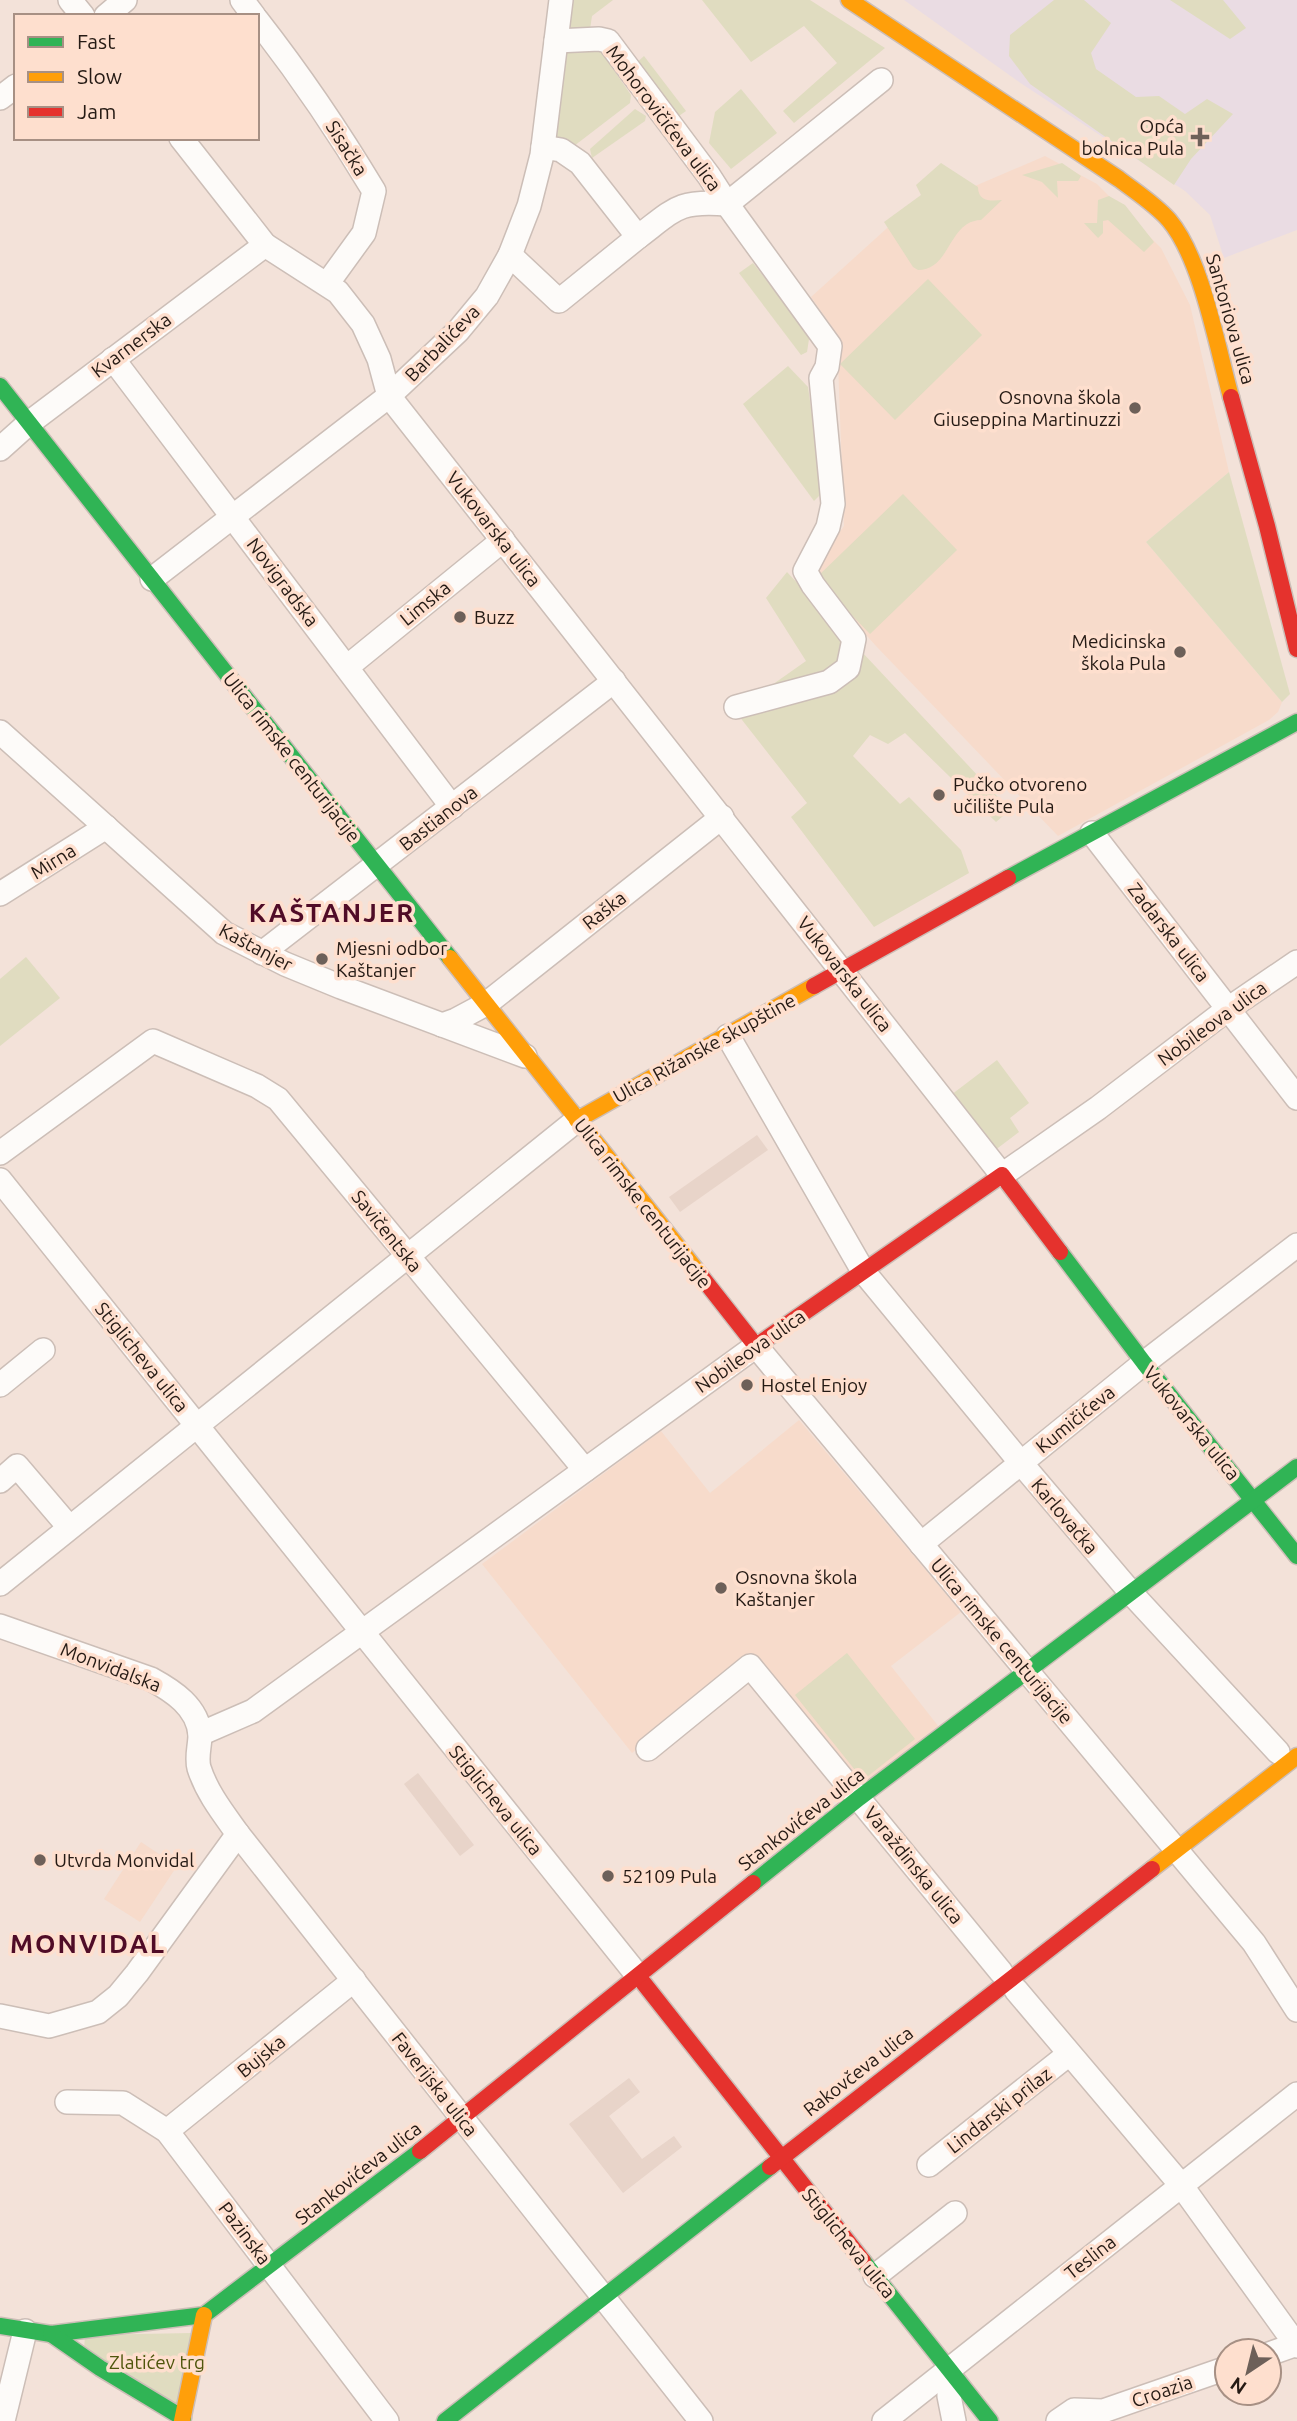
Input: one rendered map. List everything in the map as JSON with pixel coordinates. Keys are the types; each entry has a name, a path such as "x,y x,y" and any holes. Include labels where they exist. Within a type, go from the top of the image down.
{"street":[{"path":"70,0 81,14"},
{"path":"108,14 125,0"},
{"name":"Barbalićeva","path":"152,579 389,396 458,331 487,296 510,255 529,206 543,148 561,0"},
{"name":"Santoriova ulica","path":"849,0 1119,179 1146,198 1176,227 1186,244 1199,280 1268,526 1297,649"},
{"name":"Sisačka","path":"259,23 305,82 374,191 364,233 327,284"},
{"name":"Mohorovičićeva ulica","path":"556,41 608,41 709,176 830,346 827,367 821,378 833,504 828,527 805,571 854,639 848,668 829,682 736,707"},
{"name":"Mohorovičićeva ulica","path":"510,255 559,300 678,207 693,202 727,204 881,80"},
{"path":"183,140 265,245 338,292 363,324 379,359 389,396"},
{"path":"543,148 561,150 580,163 638,237"},
{"name":"Kvarnerska","path":"0,449 113,359 265,245"},
{"name":"Novigradska","path":"113,359 452,807"},
{"name":"Ulica rimske centurijacije","path":"0,386 756,1346 1254,1943 1297,2010"},
{"name":"Vukovarska ulica","path":"389,396 722,817 1002,1175 1144,1363 1297,1556"},
{"name":"Limska","path":"347,667 503,540"},
{"name":"Bastianova","path":"261,953 614,681"},
{"name":"Ulica Rižanske skupštine","path":"0,1584 577,1120 841,970 1297,722"},
{"name":"Kaštanjer","path":"0,732 220,930 261,953 341,987 528,1057"},
{"name":"Raška","path":"442,1025 486,1004 722,817"},
{"name":"Mirna","path":"0,894 106,827"},
{"name":"Zadarska ulica","path":"1092,833 1297,1098"},
{"name":"Nobileova ulica","path":"200,1734 253,1712 756,1346 1098,1108 1228,1009 1297,962"},
{"name":"Karlovačka","path":"728,1036 863,1271 1132,1594 1287,1754"},
{"name":"Savičentska","path":"0,1153 153,1041 257,1086 278,1099 584,1470"},
{"name":"Stiglicheva ulica","path":"0,1180 638,1976 990,2421"},
{"name":"Kumičićeva","path":"921,1544 1144,1363 1297,1245"},
{"path":"0,1385 43,1350"},
{"path":"0,1480 18,1466 69,1527"},
{"name":"Stankovićeva ulica","path":"204,2315 462,2119 859,1798 1297,1467"},
{"name":"Monvidalska","path":"0,1626 151,1679 174,1692 189,1708 197,1721 200,1734"},
{"name":"Varaždinska ulica","path":"648,1749 750,1665 1001,1972"},
{"name":"Faverijska ulica","path":"200,1734 198,1764 207,1790 238,1834 701,2421"},
{"name":"Rakovčeva ulica","path":"445,2421 1176,1850 1287,1754"},
{"path":"0,2016 49,2026 98,2012 118,1996 137,1973 238,1834"},
{"name":"Bujska","path":"167,2131 354,1980"},
{"path":"1016,1990 1181,2185 1297,2345"},
{"name":"Lindarski prilaz","path":"929,2165 1069,2054"},
{"name":"Teslina","path":"884,2421 1297,2094"},
{"name":"Pazinska","path":"67,2102 123,2103 167,2131 387,2421"},
{"path":"875,2276 956,2213"},
{"path":"0,2326 51,2334 204,2315 183,2420 51,2334"},
{"path":"3,2421 25,2331"},
{"path":"949,2369 949,2396 954,2421"},
{"name":"Croazia","path":"1058,2421 1074,2410 1103,2411 1213,2373"}],"shaded area":[{"name":"Opća bolnica Pula","path":"904,0 1297,0 1297,230 1224,258 1210,215 1185,191 1022,84"},
{"path":"1045,156 1097,184 1161,248 1190,305 1229,472 1146,542 1282,702 1278,712 1269,720 1058,836 876,646 811,573 844,526 837,334 811,297 896,220"},
{"path":"757,1135 768,1150 680,1212 669,1197"},
{"name":"Osnovna škola Kaštanjer","path":"799,1420 961,1612 891,1666 939,1727 861,1789 755,1655 632,1753 482,1564 661,1431 710,1493"},
{"path":"418,1773 474,1845 460,1856 404,1784"},
{"path":"141,1842 177,1866 140,1922 104,1899"},
{"path":"629,2078 640,2092 609,2116 642,2159 674,2136 682,2147 623,2193 569,2124"}],"green space":[{"path":"563,0 613,0 592,16 590,29 560,31"},
{"path":"702,0 810,0 885,48 794,123 783,111 837,63 804,26 751,62"},
{"path":"1054,0 1084,0 1111,23 1091,53 1096,69 1136,97 1159,96 1185,114 1207,99 1233,114 1191,159 1174,185 1030,84 1009,56 1010,35"},
{"path":"1170,0 1223,0 1246,28 1230,39"},
{"path":"558,43 595,43 631,95 630,103 574,146 547,136"},
{"path":"644,56 686,111 673,120 632,67"},
{"path":"741,89 777,133 731,169 709,143 715,112"},
{"path":"635,109 646,116 645,121 592,158 590,149"},
{"path":"941,163 978,187 983,198 1002,200 981,220 970,222 962,228 937,262 929,268 918,270 913,267 884,222 921,195 916,185"},
{"path":"1062,163 1081,176 1078,181 1057,181 1058,198 1042,182 1022,175"},
{"path":"1109,196 1125,205 1154,242 1144,252 1108,220 1103,221 1103,233 1098,238 1084,223 1097,223 1098,200"},
{"path":"753,263 807,332 807,352 801,355 739,273"},
{"path":"928,279 982,335 895,420 840,364"},
{"path":"788,366 808,387 823,492 814,501 743,404"},
{"path":"1229,472 1290,694 1282,702 1146,542"},
{"path":"903,494 957,550 870,634 816,578"},
{"path":"787,572 1010,810 996,822 905,733 888,744 870,735 853,756 900,804 909,797 961,850 969,873 874,927 791,817 807,803 735,711 806,661 766,598"},
{"path":"26,957 60,998 0,1046 0,979"},
{"path":"997,1060 1029,1103 1010,1118 1019,1132 990,1154 947,1098"},
{"path":"847,1653 915,1739 863,1780 795,1695"},
{"name":"Zlatićev trg","path":"192,2333 179,2407 84,2351 85,2335"}],"traffic: fast":[{"path":"0,386 450,958"},
{"path":"1008,878 1297,722"},
{"path":"1060,1252 1297,1556"},
{"path":"753,1883 859,1798 1297,1467"},
{"path":"0,2326 51,2334 204,2315 420,2151"},
{"path":"445,2421 770,2167"},
{"path":"863,2261 990,2421"},
{"path":"51,2334 100,2368 183,2418"}],"traffic: slow":[{"path":"849,0 1119,179 1164,214 1181,237 1191,257 1214,329 1231,397"},
{"path":"450,958 701,1276"},
{"path":"577,1120 814,986"},
{"path":"1152,1869 1297,1756"},
{"path":"182,2421 204,2315"}],"traffic: jam":[{"path":"1231,397 1267,526 1297,649"},
{"path":"814,986 1008,878"},
{"path":"701,1276 756,1346 1002,1175 1060,1252"},
{"path":"770,2167 1152,1869"},
{"path":"420,2151 753,1883"},
{"path":"638,1976 863,2261"}],"place":[{"name":"Opća bolnica Pula","path":"1200,137"},
{"name":"Osnovna škola Giuseppina Martinuzzi","path":"1135,408"},
{"name":"Buzz","path":"460,617"},
{"name":"Medicinska škola Pula","path":"1180,652"},
{"name":"Pučko otvoreno učilište Pula","path":"939,795"},
{"name":"Mjesni odbor Kaštanjer","path":"322,959"},
{"name":"Hostel Enjoy","path":"747,1385"},
{"name":"Osnovna škola Kaštanjer","path":"721,1588"},
{"name":"Utvrda Monvidal","path":"40,1860"},
{"name":"52109 Pula","path":"608,1876"}],"district":[{"name":"KAŠTANJER","path":"332,912"},
{"name":"MONVIDAL","path":"88,1943"}]}
